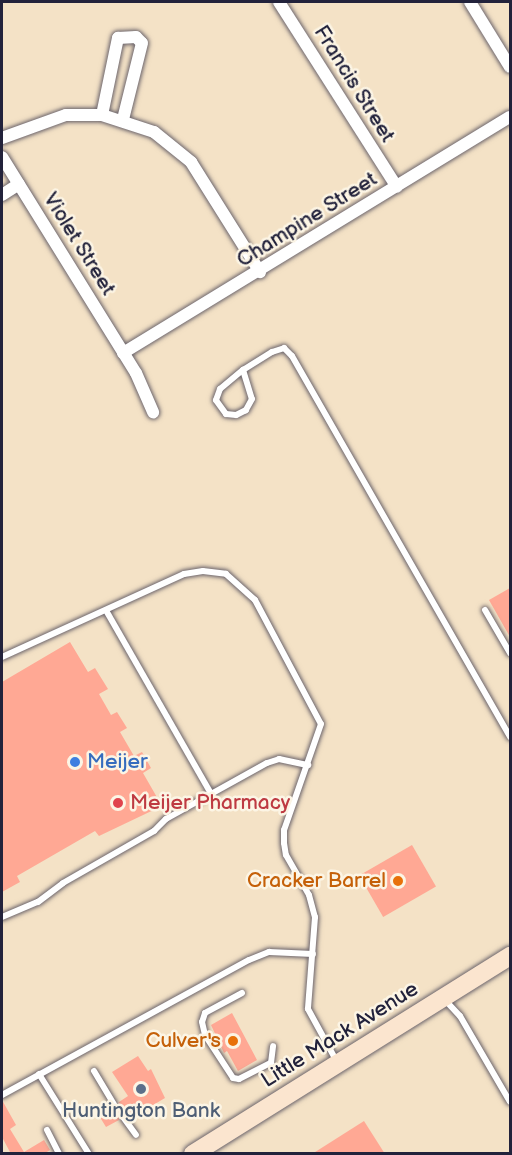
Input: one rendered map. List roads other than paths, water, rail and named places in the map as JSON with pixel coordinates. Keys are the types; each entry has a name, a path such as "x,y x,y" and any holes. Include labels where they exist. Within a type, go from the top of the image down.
{"main road":[{"name":"Little Mack Avenue","path":"193,1154 510,956"}],"street":[{"name":"Francis Street","path":"279,2 397,187"},
{"path":"470,2 510,67"},
{"path":"102,115 118,38 136,37 142,43 123,119"},
{"path":"2,138 66,115 102,115 123,119 154,132 191,162 261,272"},
{"name":"Champine Street","path":"123,352 261,272 510,117"},
{"name":"Violet Street","path":"2,157 123,352 153,412"},
{"path":"2,195 19,184"}],"lane":[{"path":"243,370 252,399 246,410 236,416 226,414 216,400 220,389 243,370 273,352 284,348 292,356 510,737"},
{"path":"2,657 107,612 184,574 202,571 226,574 243,585 255,600 314,705 320,734 284,830 284,843 286,855 312,906 313,954 308,1009 337,1063"},
{"path":"485,610 510,653"},
{"path":"107,612 210,792"},
{"path":"2,918 38,902 210,792 279,759 308,765"},
{"path":"2,1095 249,960 269,952 313,954"},
{"path":"242,993 205,1013 202,1022 206,1035 233,1078 239,1079 271,1063 273,1046"},
{"path":"443,998 460,1016 510,1102"},
{"path":"94,1071 114,1104"},
{"path":"39,1074 89,1154"},
{"path":"123,1117 136,1134"},
{"path":"47,1130 59,1154"}],"place":[{"name":"Meijer","path":"75,762"},
{"name":"Meijer Pharmacy","path":"118,803"},
{"name":"Cracker Barrel","path":"398,881"},
{"name":"Culver's","path":"233,1041"},
{"name":"Huntington Bank","path":"141,1089"}]}
